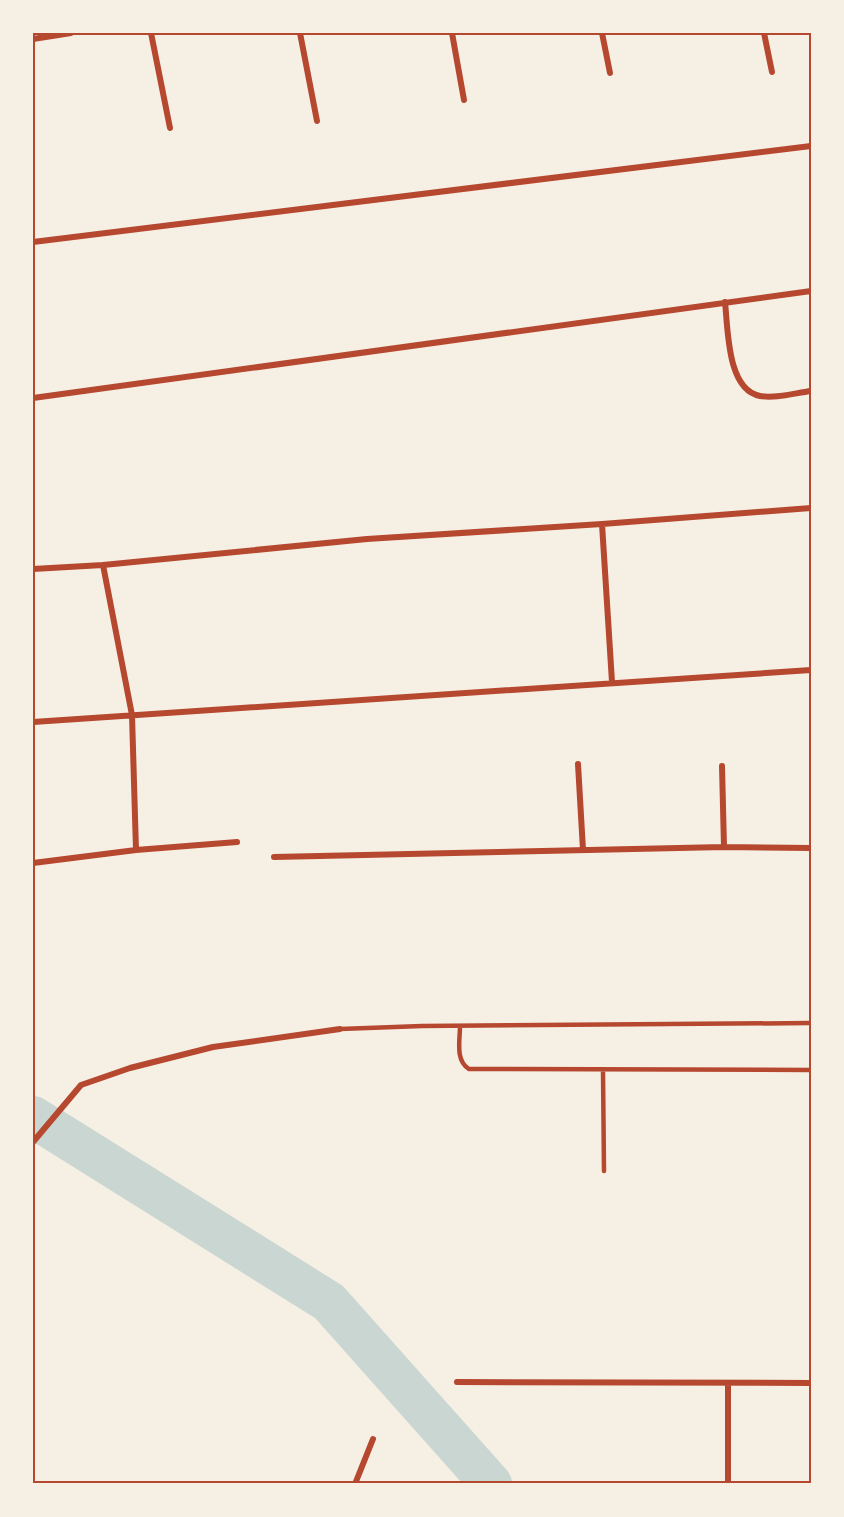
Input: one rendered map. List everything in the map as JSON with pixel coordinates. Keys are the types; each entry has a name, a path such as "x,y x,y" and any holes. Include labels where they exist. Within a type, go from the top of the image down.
{"street":[{"path":"33,39 71,33"},
{"path":"151,33 170,129"},
{"path":"300,33 317,121"},
{"path":"452,33 464,100"},
{"path":"602,33 610,73"},
{"path":"764,33 772,72"},
{"path":"33,242 811,146"},
{"path":"33,398 811,291"},
{"path":"725,302 734,370 741,385 748,393 762,397 811,391"},
{"path":"33,569 103,565 367,539 811,508"},
{"path":"602,524 612,682"},
{"path":"103,565 132,715 136,849"},
{"path":"33,722 811,670"},
{"path":"578,764 583,850"},
{"path":"722,766 724,847"},
{"path":"33,863 136,849 237,842"},
{"path":"274,857 724,847 811,848"},
{"path":"33,1142 81,1085 129,1068 213,1047 340,1029"},
{"path":"457,1382 811,1383"},
{"path":"728,1383 728,1484"},
{"path":"355,1484 373,1439"}],"lane":[{"path":"340,1029 811,1023"},
{"path":"460,1026 460,1058 464,1066 469,1069 811,1070"},
{"path":"603,1071 604,1171"}],"waterway":[{"path":"33,1117 329,1302 491,1484"}]}
